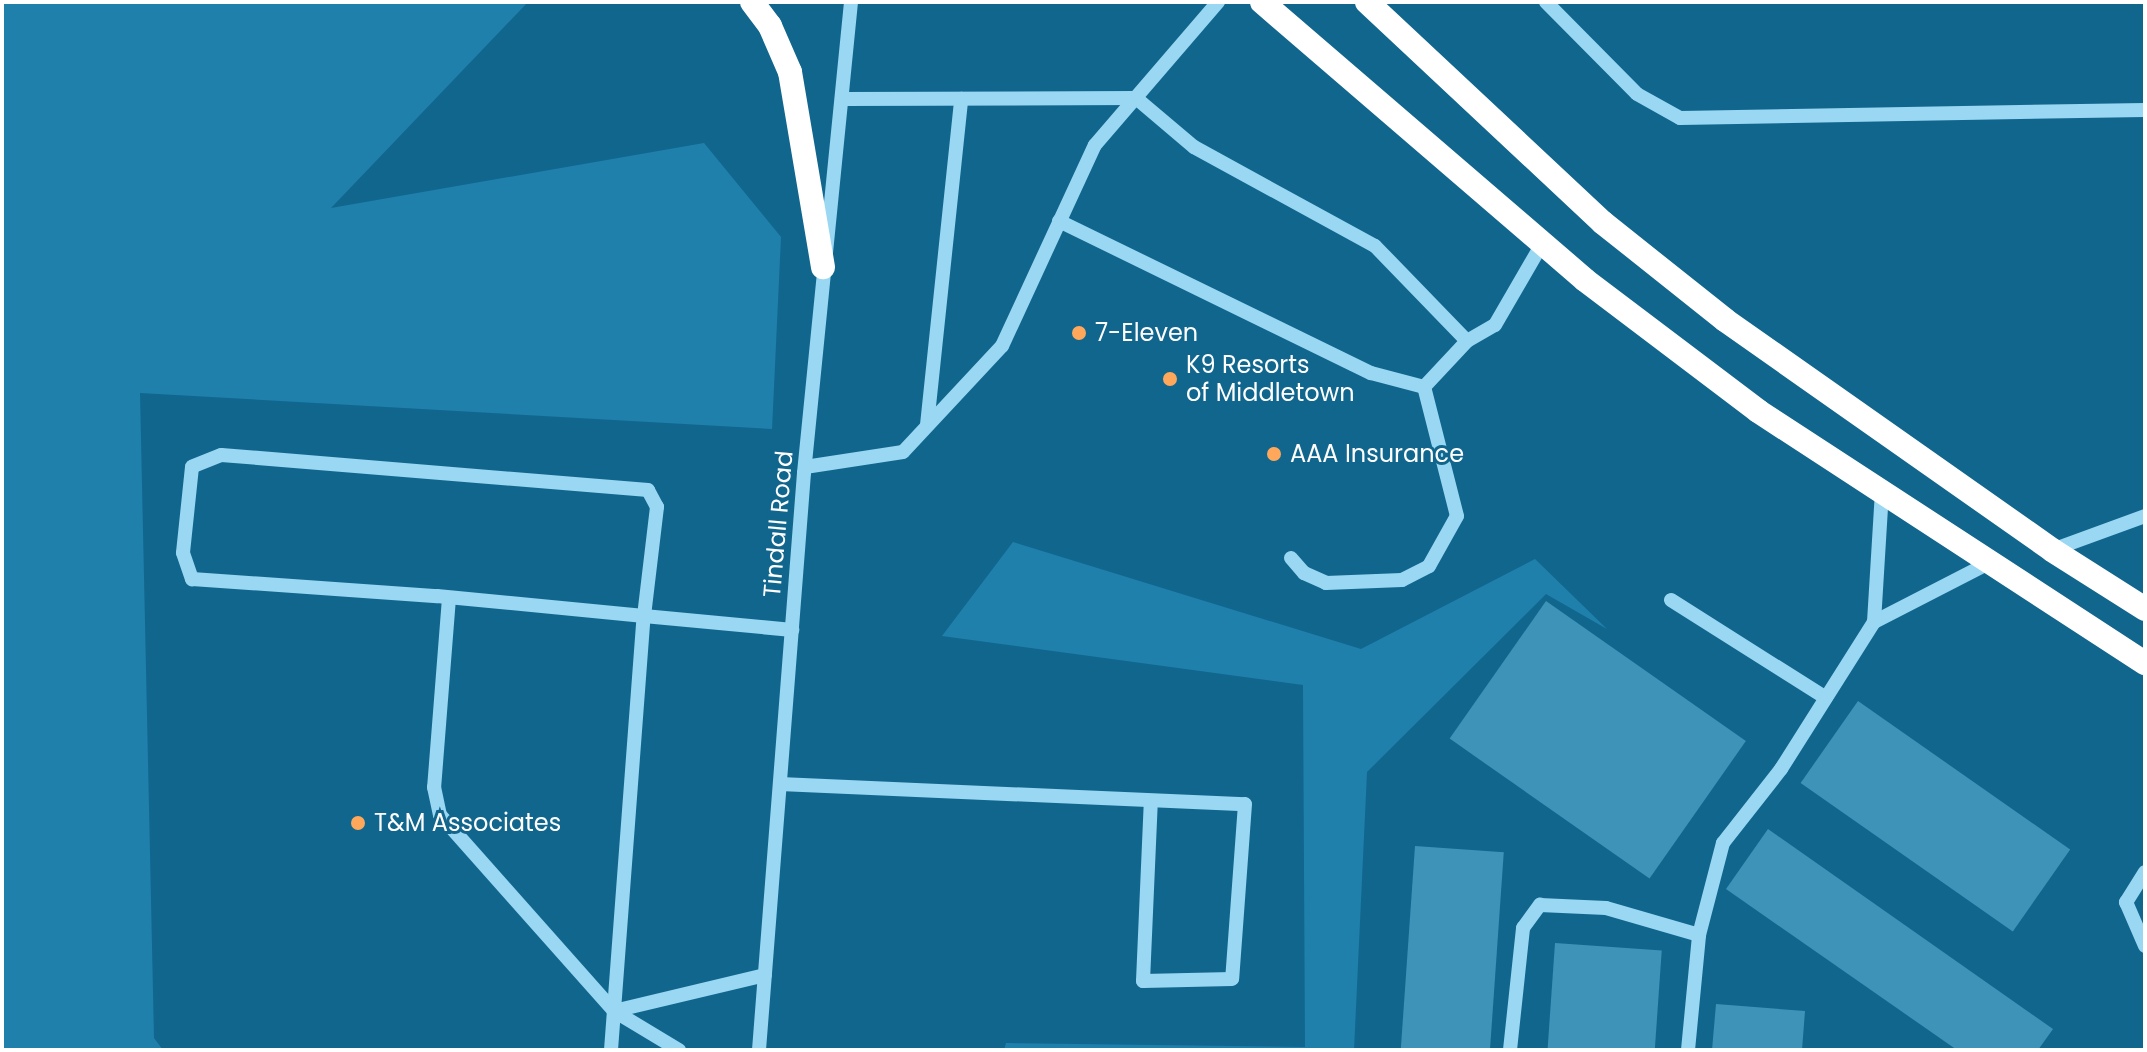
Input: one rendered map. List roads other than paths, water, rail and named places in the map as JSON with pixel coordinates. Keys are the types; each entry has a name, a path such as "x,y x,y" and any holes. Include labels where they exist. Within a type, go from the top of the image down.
{"highway":[{"path":"752,2 770,26 790,72 823,267"},
{"path":"1262,2 1542,244 1758,411 2145,663"},
{"path":"1367,2 1614,232 1725,320 2052,550 2145,609"}],"street":[{"name":"Tindall Road","path":"759,1050 805,467 823,267 844,99 851,2"},
{"path":"805,467 903,452 1002,346 1095,145 1218,2"},
{"path":"1546,2 1637,94 1680,118 2145,110"},
{"path":"844,99 1136,98 1194,147 1375,246 1467,341"},
{"path":"927,425 961,99"},
{"path":"1059,221 1371,373 1424,387"},
{"path":"1424,387 1467,341 1495,325 1542,244"},
{"path":"1291,558 1304,573 1326,583 1402,580 1429,566 1457,516 1424,387"},
{"path":"611,1050 644,616 657,507 648,490 221,455 192,467 183,553 192,579 449,598 644,616 792,630"},
{"path":"1688,1050 1699,935 1723,843 1781,769 1874,622 1882,492"},
{"path":"2052,550 2145,516"},
{"path":"1874,622 1989,563"},
{"path":"449,598 434,787 440,815 614,1011 679,1050"},
{"path":"1671,600 1826,698"},
{"path":"780,784 1245,804 1232,979 1143,981 1151,801"},
{"path":"2145,872 2126,902 2145,946"},
{"path":"1510,1050 1523,928 1540,905 1606,908 1699,935"},
{"path":"614,1011 765,975"}],"place":[{"name":"7-Eleven","path":"1079,333"},
{"name":"K9 Resorts of Middletown","path":"1170,379"},
{"name":"AAA Insurance","path":"1274,454"},
{"name":"T&M Associates","path":"358,823"}]}
